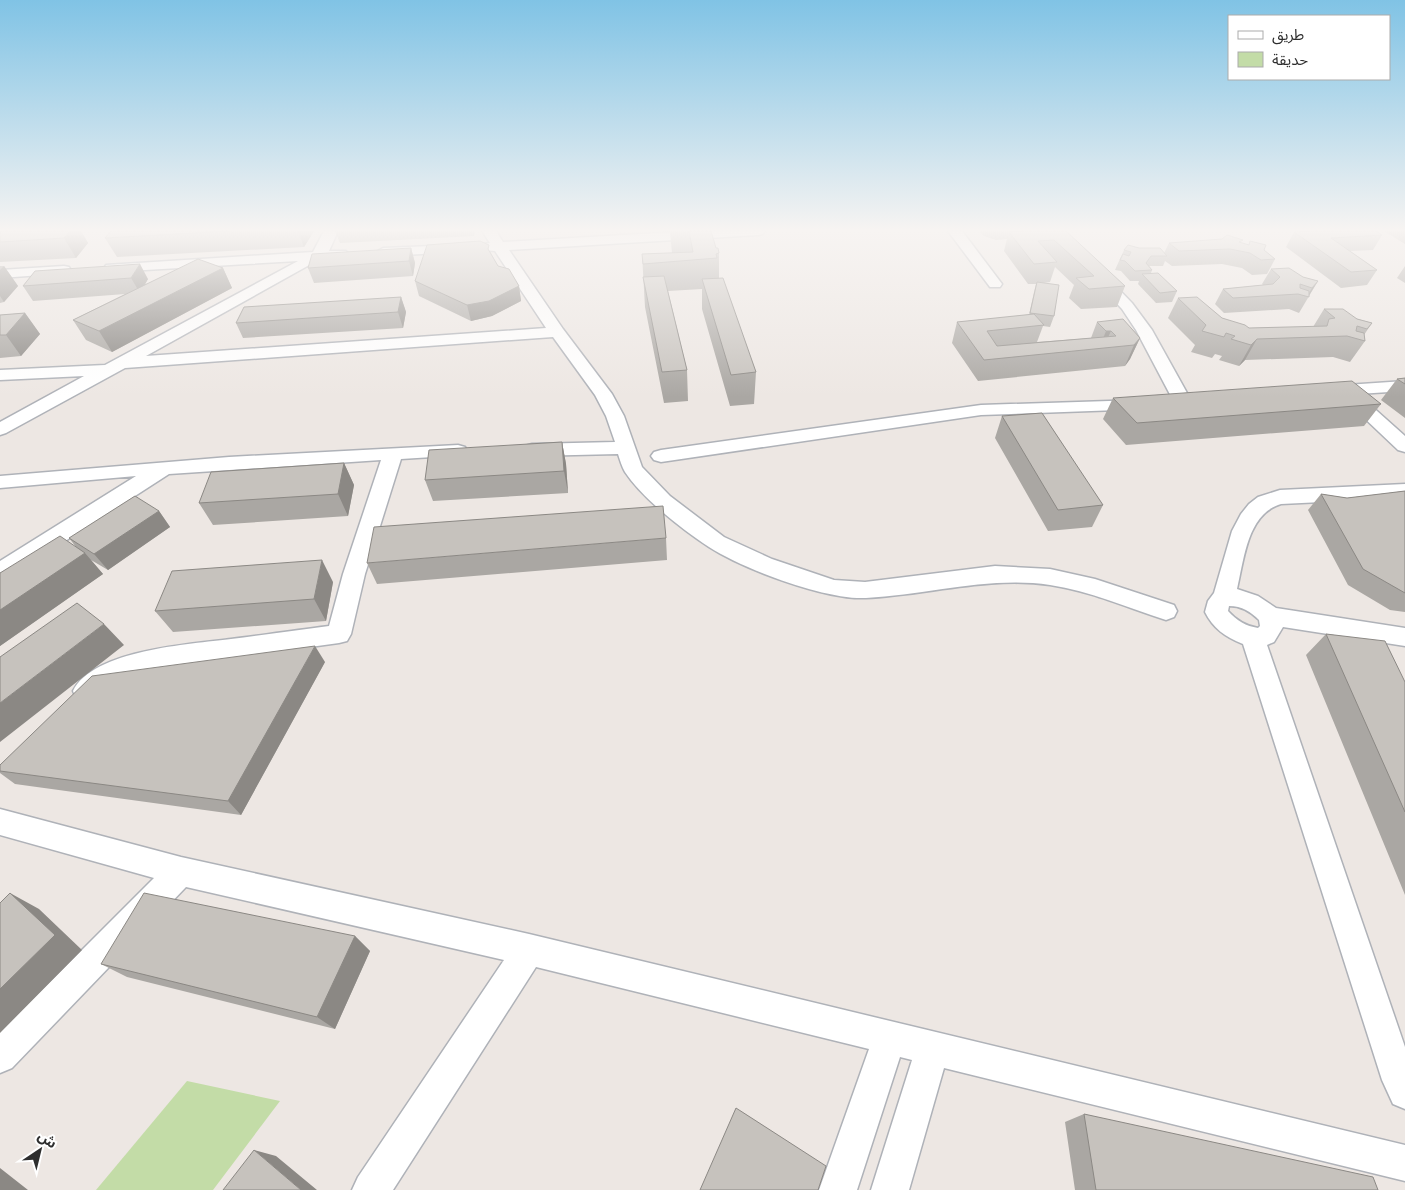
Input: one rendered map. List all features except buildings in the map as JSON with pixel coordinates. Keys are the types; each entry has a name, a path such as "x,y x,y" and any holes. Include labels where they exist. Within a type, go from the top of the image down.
{"street":[{"path":"0,429 261,287"},
{"path":"526,287 603,394 615,416 633,470 663,501 717,542 764,565 834,588 865,590 995,574 1050,577 1095,587 1166,611"},
{"path":"1108,287 1127,306 1144,330 1169,403"},
{"path":"0,375 557,332"},
{"path":"1314,392 1405,386"},
{"path":"1342,390 1405,446"},
{"path":"661,456 981,410 1169,403 1202,400"},
{"path":"509,450 625,448"},
{"path":"0,482 225,462 393,453 480,451"},
{"path":"67,707 89,687 109,673 130,664 151,659 340,634 354,574 393,453"},
{"path":"0,572 165,467"},
{"path":"1405,491 1280,497 1264,502 1251,513 1243,528 1224,598 1216,606 1219,618 1233,630 1261,626 1405,637"},
{"path":"1224,598 1231,597 1248,600 1264,610 1261,626 1399,1080 1405,1092"},
{"path":"0,822 181,871 529,950 1405,1163"},
{"path":"0,1056 181,871"},
{"path":"371,1190 529,950"},
{"path":"838,1190 890,1038"},
{"path":"890,1190 933,1048"}],"green space":[{"path":"187,1081 280,1101 213,1190 96,1190"}]}
